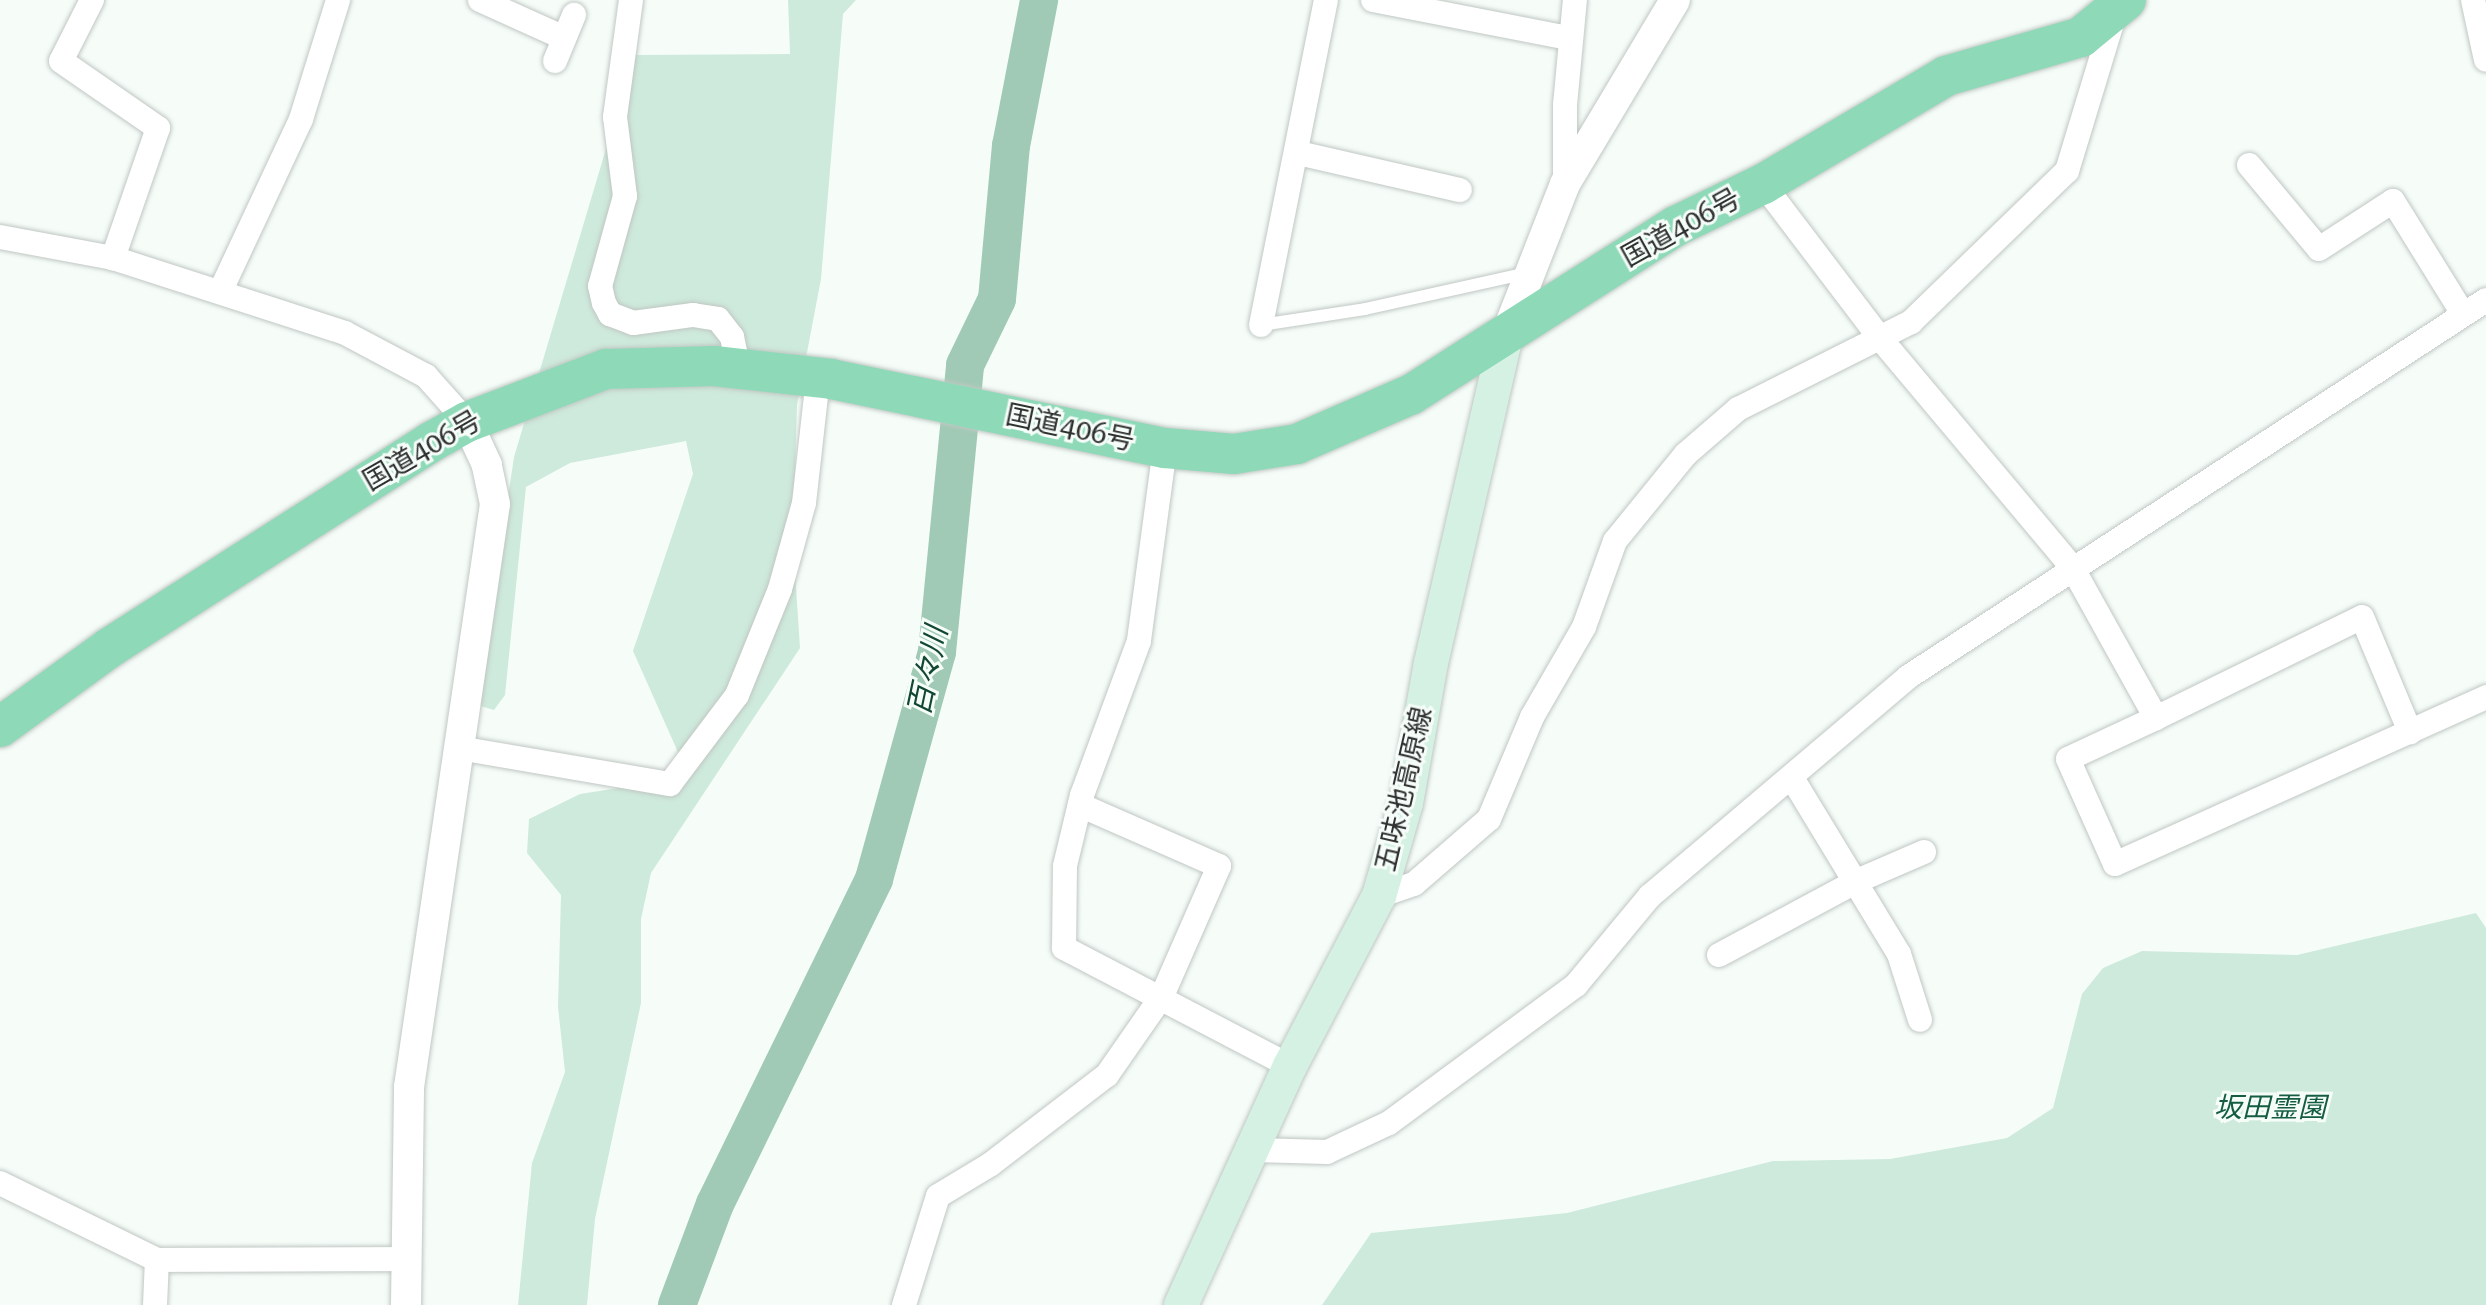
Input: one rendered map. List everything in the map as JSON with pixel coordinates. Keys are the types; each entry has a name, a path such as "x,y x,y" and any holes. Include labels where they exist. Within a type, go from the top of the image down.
{"highway":[{"name":"国道406号","path":"0,727 109,648 467,422 606,369 739,369 825,378 1165,448 1234,454 1297,444 1412,394 1676,226 1763,184 1946,76 2081,37 2120,6"}],"main road":[{"name":"五味池高原線","path":"1181,1305 1290,1066 1379,896 1406,803 1431,663 1507,332"}],"street":[{"path":"92,0 61,61 158,128 113,258"},
{"path":"221,290 301,119 338,0"},
{"path":"482,0 564,38"},
{"path":"631,0 615,117 625,196 600,286 604,303 610,314 633,323 693,315 718,319 732,337 739,369"},
{"path":"1261,325 1298,153 1326,0"},
{"path":"1373,0 1569,38"},
{"path":"1565,184 1569,38 1575,0"},
{"path":"1507,332 1565,184 1675,0"},
{"path":"2473,0 2486,60"},
{"path":"1379,896 1414,884 1489,819 1532,717 1584,627 1615,541 1676,465 1738,409 1911,322 1951,287 2067,171 2120,6"},
{"path":"555,61 574,15"},
{"path":"1298,153 1460,190"},
{"path":"2249,165 2319,249 2393,201 2463,314"},
{"path":"1763,184 1879,337 2072,567 2156,718"},
{"path":"0,237 113,258 221,290 345,333 426,376 467,422 487,465 495,504 409,1087 406,1305"},
{"path":"1254,1150 1327,1152 1389,1123 1576,985 1650,896 1908,677 2072,567 2486,300"},
{"path":"459,748 670,784 737,695 780,589 804,503 825,378"},
{"path":"1165,448 1139,641 1080,805 1065,866 1064,948 1084,963 1162,996 1290,1066"},
{"path":"2410,732 2362,617 2068,759 2115,864 2410,732 2486,697"},
{"path":"1792,778 1899,954 1920,1020"},
{"path":"904,1305 938,1196 991,1164 1107,1075 1162,996 1219,866 1080,805"},
{"path":"1719,955 1857,881 1924,852"},
{"path":"0,1183 157,1260 407,1259"},
{"path":"155,1305 157,1260"}],"lane":[{"path":"1261,325 1365,309 1532,273"}],"green space":[{"path":"788,0 856,0 843,14 821,279 797,405 793,541 800,648 651,873 641,919 641,1003 595,1219 587,1305 518,1305 532,1163 565,1072 558,1007 561,895 527,853 529,819 580,794 689,777 633,651 693,474 686,441 570,463 526,487 505,695 494,710 477,705 514,457 634,55 790,54"},
{"name":"坂田霊園","path":"2476,913 2486,928 2486,1305 1322,1305 1371,1233 1567,1213 1773,1161 1890,1159 2007,1138 2053,1108 2082,994 2103,968 2142,951 2297,955"}],"waterway":[{"name":"百々川","path":"677,1305 715,1204 874,879 937,652 965,365 997,299 1011,146 1039,0"}]}
